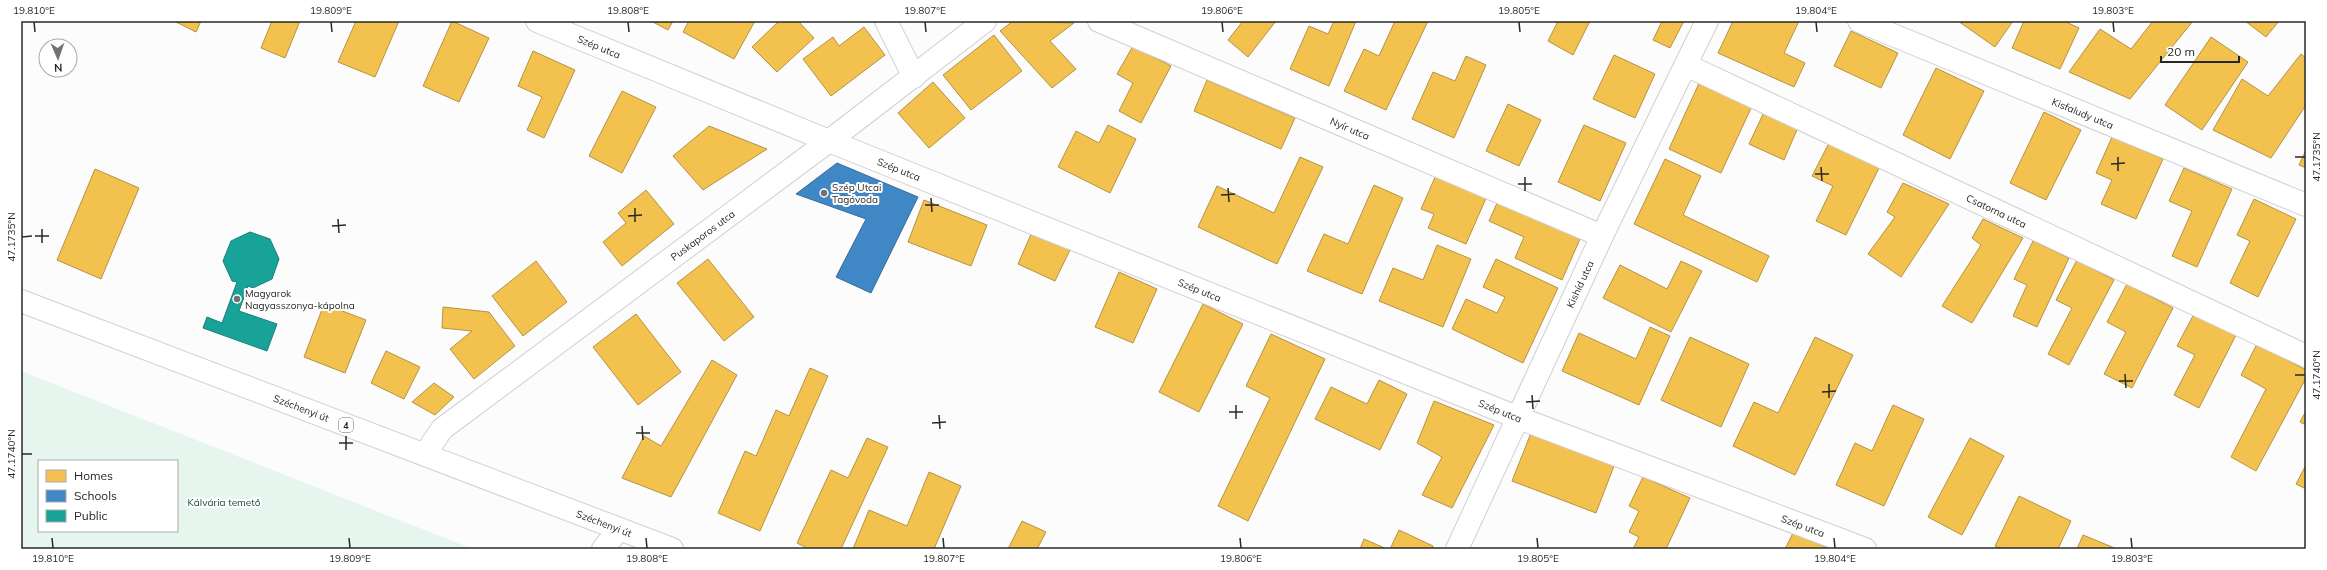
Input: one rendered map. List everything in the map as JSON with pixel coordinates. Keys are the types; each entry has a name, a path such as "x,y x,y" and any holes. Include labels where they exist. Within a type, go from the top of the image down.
{"street":[{"name":"Szép utca","path":"538,21 829,142 1519,418 1865,549"},
{"path":"886,21 914,77"},
{"name":"Puskaporos utca","path":"425,454 442,429 829,142 985,21"},
{"name":"Nyír utca","path":"1098,21 1602,236"},
{"name":"Kishíd utca","path":"1458,549 1602,236 1707,21"},
{"name":"Kisfaludy utca","path":"1859,21 2306,205"},
{"name":"Csatorna utca","path":"1686,65 2306,356"},
{"name":"Széchenyi út","path":"21,301 672,549"},
{"path":"603,549 619,529"}],"green space":[{"name":"Kálvária temető","path":"21,371 473,549 21,549"}],"building: Homes":[{"path":"174,21 201,21 196,32"},
{"path":"272,21 300,21 285,58 261,48"},
{"path":"356,21 399,21 375,77 338,62"},
{"path":"452,21 489,38 459,102 423,86"},
{"path":"651,21 673,21 668,30"},
{"path":"689,21 755,21 734,59 683,32"},
{"path":"779,21 798,21 814,38 777,72 752,47"},
{"path":"1013,21 1074,23 1050,41 1076,69 1052,88 1000,31"},
{"path":"1243,21 1276,21 1248,57 1228,40"},
{"path":"1334,21 1356,21 1329,86 1290,69 1309,26 1328,34"},
{"path":"1395,21 1428,21 1386,110 1344,91 1364,49 1379,56"},
{"path":"1558,21 1590,21 1573,55 1548,41"},
{"path":"1662,21 1684,21 1670,48 1653,40"},
{"path":"1733,21 1799,21 1784,53 1805,63 1794,87 1718,53"},
{"path":"1958,21 2013,21 1995,47"},
{"path":"2024,21 2064,21 2079,28 2060,69 2012,48"},
{"path":"2153,21 2193,21 2130,99 2069,72 2100,29 2131,49"},
{"path":"2245,21 2279,21 2266,37"},
{"path":"864,27 885,55 831,96 803,59 833,37 839,46"},
{"path":"1851,31 1898,53 1881,88 1834,66"},
{"path":"994,35 1022,71 971,110 943,75"},
{"path":"2211,37 2248,62 2202,130 2165,105"},
{"path":"1133,46 1171,66 1141,123 1119,111 1133,83 1117,74"},
{"path":"533,51 575,70 544,138 527,130 542,97 518,86"},
{"path":"2301,54 2306,58 2306,105 2271,158 2213,130 2242,79 2268,96"},
{"path":"1614,55 1655,74 1635,118 1593,99"},
{"path":"1466,56 1486,65 1454,138 1412,119 1433,72 1455,81"},
{"path":"1936,68 1984,91 1950,159 1903,135"},
{"path":"1207,80 1295,118 1281,149 1194,111"},
{"path":"1700,81 1752,106 1721,173 1669,149"},
{"path":"933,82 965,118 929,148 898,113"},
{"path":"622,91 656,107 622,173 589,156"},
{"path":"1508,104 1541,120 1519,166 1486,151"},
{"path":"1765,110 1799,125 1784,160 1749,144"},
{"path":"2044,112 2081,130 2046,200 2010,183"},
{"path":"1108,125 1136,139 1110,193 1058,167 1076,131 1099,143"},
{"path":"1584,125 1626,143 1600,201 1558,182"},
{"path":"709,126 767,149 703,190 673,156"},
{"path":"2112,137 2163,159 2136,219 2101,204 2112,180 2096,173"},
{"path":"1829,143 1879,168 1846,235 1816,221 1833,186 1812,176"},
{"path":"2306,150 2306,168 2299,165"},
{"path":"1300,157 1323,167 1277,264 1198,227 1217,186 1274,213"},
{"path":"1665,159 1701,176 1683,215 1769,256 1757,282 1634,224"},
{"path":"2184,168 2232,189 2197,267 2172,256 2192,211 2169,201"},
{"path":"95,169 139,188 101,279 57,260"},
{"path":"1436,175 1487,196 1466,244 1428,228 1434,214 1421,209"},
{"path":"1903,183 1949,204 1901,277 1868,254 1895,217 1887,212"},
{"path":"1374,185 1403,198 1362,294 1307,271 1324,234 1348,244"},
{"path":"646,190 674,224 622,266 603,242 626,223 618,213"},
{"path":"2254,199 2296,219 2258,297 2230,283 2250,241 2237,235"},
{"path":"924,200 987,225 971,266 908,242"},
{"path":"1498,201 1580,239 1562,280 1515,258 1524,237 1489,221"},
{"path":"1983,219 2023,238 1972,323 1942,306 1981,245 1972,238"},
{"path":"1032,232 1070,250 1055,281 1018,264"},
{"path":"2033,241 2069,258 2037,327 2013,316 2027,285 2014,279"},
{"path":"1437,245 1471,259 1443,327 1379,301 1393,268 1423,280"},
{"path":"708,259 754,317 724,341 677,283"},
{"path":"1496,259 1558,288 1523,363 1452,329 1466,299 1497,313 1505,297 1483,287"},
{"path":"2077,260 2114,280 2069,365 2048,354 2072,308 2056,300"},
{"path":"536,261 567,302 523,336 492,296"},
{"path":"1681,261 1702,271 1671,332 1603,298 1620,265 1667,289"},
{"path":"1119,272 1157,289 1133,343 1095,327"},
{"path":"2127,284 2173,308 2132,388 2104,374 2126,332 2107,322"},
{"path":"324,304 366,320 345,373 304,357"},
{"path":"1203,304 1243,324 1199,412 1159,392"},
{"path":"443,307 489,312 515,346 474,379 450,349 472,331 442,328"},
{"path":"636,314 681,372 638,405 593,347"},
{"path":"2194,314 2236,335 2199,408 2174,395 2195,355 2177,346"},
{"path":"1650,327 1670,336 1639,405 1562,371 1579,333 1636,359"},
{"path":"1271,334 1325,359 1248,521 1218,506 1270,398 1246,386"},
{"path":"1690,337 1749,364 1721,427 1661,400"},
{"path":"1815,337 1853,355 1795,475 1733,446 1754,402 1778,413"},
{"path":"2257,344 2306,370 2306,378 2256,471 2231,457 2266,389 2241,375"},
{"path":"386,351 420,367 404,399 371,383"},
{"path":"712,360 737,375 671,497 622,478 644,436 661,446"},
{"path":"810,368 828,376 760,531 718,513 745,451 756,456 776,410 789,416"},
{"path":"1379,380 1407,394 1380,450 1315,419 1331,387 1367,404"},
{"path":"434,383 454,397 435,415 412,402"},
{"path":"1434,401 1494,425 1452,508 1422,495 1442,457 1417,443"},
{"path":"1893,405 1924,419 1884,506 1836,485 1855,443 1872,451"},
{"path":"2306,411 2306,425 2300,422"},
{"path":"1531,433 1614,466 1596,513 1512,481"},
{"path":"867,438 888,447 841,549 809,549 797,543 831,470 848,478"},
{"path":"1970,438 2004,456 1962,535 1928,517"},
{"path":"2306,465 2306,489 2296,484"},
{"path":"929,472 961,486 934,549 853,549 869,510 907,526"},
{"path":"1643,477 1690,498 1666,549 1633,549 1639,537 1629,532 1639,511 1629,506"},
{"path":"2019,496 2071,521 2058,549 2002,549 1995,546"},
{"path":"1022,521 1046,532 1037,549 1008,549"},
{"path":"1399,530 1433,546 1432,549 1390,549"},
{"path":"1793,533 1831,549 1785,549"},
{"path":"2083,535 2117,549 2077,549"},
{"path":"1364,539 1387,549 1360,549"}],"building: Schools":[{"path":"837,163 918,197 871,293 836,277 866,219 796,194"}],"building: Public":[{"name":"Magyarok Nagyasszonya-kápolna","path":"250,232 270,239 279,259 272,279 253,288 248,286 239,311 277,324 267,351 203,328 207,317 222,323 237,282 232,281 223,261 231,241"}],"place":[{"name":"Szép Utcai Tagóvoda","path":"824,193"},
{"name":"Magyarok Nagyasszonya-kápolna","path":"237,299"}]}
